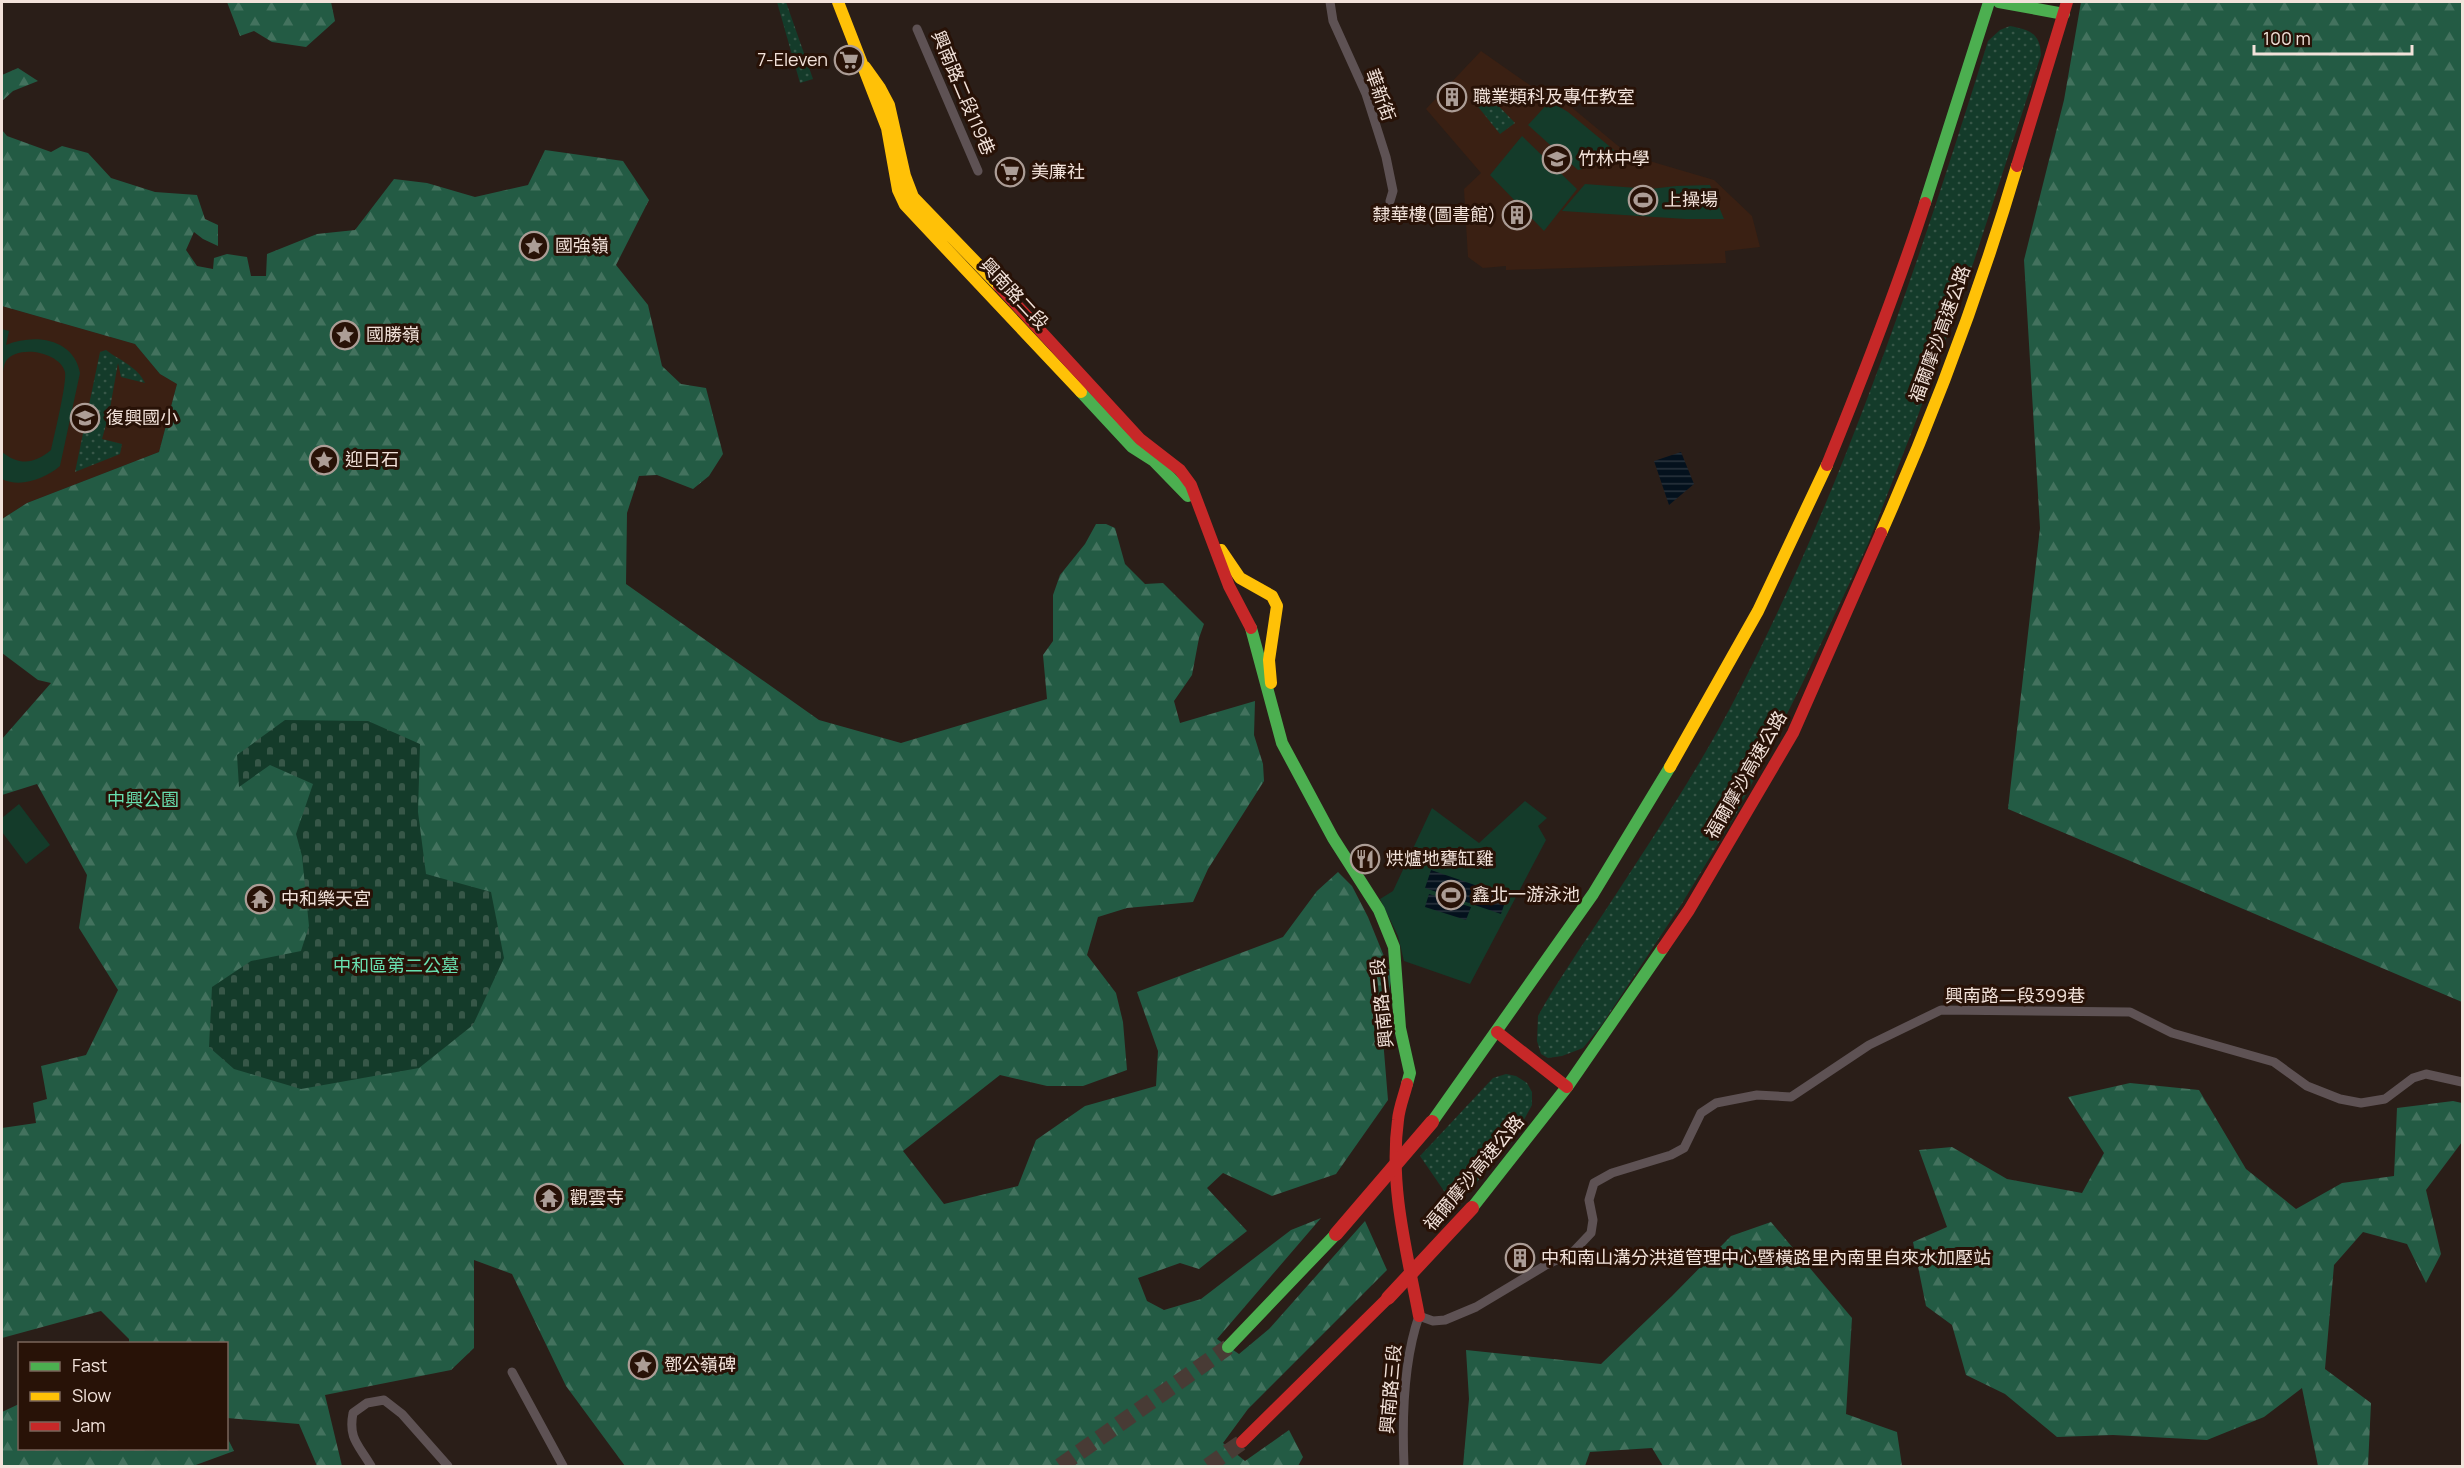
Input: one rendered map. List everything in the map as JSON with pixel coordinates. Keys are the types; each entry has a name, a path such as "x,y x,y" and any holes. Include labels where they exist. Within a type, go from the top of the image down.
{"main road":[{"name":"興南路二段","path":"838,2 865,67 886,128 898,190 905,205 1132,447 1154,461 1179,484 1198,508 1229,586 1251,629 1272,714 1282,743 1334,838 1379,910 1394,947 1400,1028 1410,1073 1398,1117 1395,1146 1398,1206 1419,1316"},
{"path":"1228,1347 1336,1234 1432,1122 1497,1032 1593,894 1656,791 1758,611 1816,492 1871,357 1905,265 1989,2"},
{"path":"1999,2 2066,8"},
{"name":"福爾摩沙高速公路","path":"1242,1442 1388,1299 1472,1208 1568,1087 1689,909 1793,733 1909,470 2012,187 2066,8"},
{"name":"興南路二段","path":"1207,528 1240,578 1272,596 1277,606 1269,660 1272,714"},
{"path":"1497,1032 1568,1087"}],"street":[{"name":"華新街","path":"1330,2 1333,21 1365,94 1386,157 1393,191 1390,201"},
{"name":"興南路二段119巷","path":"917,29 978,171"},
{"name":"興南路二段399巷","path":"1419,1316 1433,1321 1445,1320 1476,1306 1546,1265 1572,1253 1591,1233 1593,1220 1589,1200 1594,1184 1612,1173 1671,1155 1684,1148 1701,1113 1716,1103 1757,1095 1791,1097 1869,1045 1941,1010 2130,1012 2172,1033 2274,1062 2307,1086 2340,1099 2361,1102 2385,1099 2413,1078 2426,1074 2463,1082"},
{"name":"興南路三段","path":"1404,1467 1404,1409 1413,1334 1419,1316"},
{"path":"512,1372 564,1467"},
{"path":"371,1467 351,1436 353,1413 367,1403 384,1400 402,1414 448,1467"}],"shaded area":[{"name":"竹林中學","path":"1481,51 1544,95 1570,106 1629,155 1714,180 1752,216 1760,247 1725,251 1726,263 1506,270 1506,266 1483,268 1468,257 1464,189 1481,173 1426,109"},
{"name":"復興國小","path":"2,306 135,344 160,374 177,384 159,452 27,503 2,519"}],"green space":[{"path":"227,2 331,2 335,21 306,47 272,42 254,31 240,36"},
{"path":"777,2 786,2 813,79 800,83"},
{"path":"2081,2 2462,2 2462,1002 2008,809 2040,528 2024,260 2064,100"},
{"path":"2010,26 2033,34 2039,42 2041,55 1974,261 1916,421 1868,544 1802,684 1738,811 1681,905 1601,1026 1583,1048 1562,1056 1548,1058 1541,1054 1537,1041 1538,1016 1709,746 1740,689 1814,532 1878,370 1907,289 1988,41 2000,30"},
{"path":"18,68 38,81 13,91 2,101 2,75"},
{"path":"1487,94 1515,123 1500,134 1475,103"},
{"path":"1550,101 1568,112 1620,155 1595,166 1578,170 1528,125"},
{"name":"中興公園","path":"2,130 7,136 51,152 62,146 88,153 111,178 155,192 197,195 205,219 218,225 218,246 194,232 186,250 197,266 213,269 214,258 227,254 247,257 251,276 266,276 267,254 317,234 355,230 394,179 427,183 475,197 528,185 545,150 623,161 649,200 616,265 648,305 662,366 681,384 706,388 723,454 709,476 693,489 657,475 639,476 627,513 626,584 819,720 901,743 1047,699 1043,655 1053,641 1053,595 1060,575 1085,544 1096,524 1106,524 1115,528 1125,564 1145,584 1163,583 1204,624 1192,675 1174,701 1180,723 1255,701 1254,735 1263,764 1264,781 1208,869 1193,902 1127,908 1098,917 1087,955 1116,993 1123,1022 1127,1070 1083,1086 1047,1086 1000,1075 903,1151 944,1204 1018,1186 1036,1140 1085,1106 1156,1086 1158,1051 1137,992 1283,937 1317,891 1338,872 1352,886 1368,917 1392,976 1382,1027 1388,1100 1336,1174 1272,1196 1223,1173 1207,1188 1247,1231 1199,1269 1180,1263 1138,1278 1147,1301 1164,1310 1201,1299 1291,1230 1321,1218 1217,1339 1239,1354 1269,1329 1365,1221 1387,1270 1248,1409 1223,1443 1245,1461 1289,1430 1303,1457 1298,1466 625,1466 566,1386 512,1274 474,1260 474,1348 451,1370 325,1395 342,1466 317,1466 299,1424 228,1418 228,1342 129,1342 129,1339 101,1311 2,1338 2,1128 36,1123 33,1103 47,1099 41,1066 86,1055 118,990 79,928 87,875 37,784 2,795 2,739 51,683 38,680 2,653 2,519 27,503 159,452 177,384 160,374 135,344 2,306"},
{"path":"1522,136 1577,189 1544,231 1490,175"},
{"name":"上操場","path":"1585,184 1650,189 1710,185 1724,219 1686,219 1562,211"},
{"path":"2,329 9,331 6,345 17,341 40,339 61,346 70,352 80,373 60,466 32,481 17,483 2,479 2,452 15,460 27,461 39,458 51,450 65,372 62,365 47,355 20,353 6,361 2,379"},
{"path":"106,350 133,368 145,383 121,377 118,363 102,439 122,444 120,454 75,472 100,352"},
{"name":"中和區第二公墓","path":"285,720 368,721 420,744 418,812 426,874 491,892 504,958 473,1025 419,1068 301,1089 234,1069 209,1047 212,987 251,961 301,951 309,926 302,856 296,834 313,784 270,765 239,787 237,755"},
{"name":"鑫北一游泳池","path":"1525,801 1547,818 1538,826 1546,840 1470,984 1404,961 1398,936 1380,899 1393,891 1432,808 1479,843"},
{"path":"19,804 50,845 26,864 2,832 2,818"},
{"path":"1506,1074 1516,1076 1527,1083 1532,1092 1532,1105 1512,1142 1455,1207 1420,1156 1493,1078"},
{"path":"2130,1083 2199,1090 2246,1169 2296,1209 2342,1183 2394,1176 2397,1108 2453,1101 2462,1103 2462,1142 2426,1190 2441,1254 2426,1283 2407,1244 2363,1232 2334,1265 2325,1369 2371,1403 2368,1466 2318,1466 2302,1388 2264,1417 2207,1440 2113,1435 2057,1437 2005,1394 1966,1375 1952,1325 1926,1306 1913,1242 1947,1227 1919,1150 1952,1147 2007,1179 2082,1193 2104,1153 2068,1097"},
{"path":"1771,1222 1852,1318 1846,1414 1897,1432 1902,1466 1663,1466 1652,1448 1590,1452 1585,1466 1463,1466 1469,1399 1466,1350 1601,1364 1731,1236"},
{"path":"18,1404 18,1450 228,1450 228,1439 234,1451 193,1466 2,1466 2,1412"}],"water":[{"path":"1681,452 1694,484 1669,505 1654,461"},
{"path":"1431,870 1507,896 1501,914 1425,888"},
{"path":"1429,894 1471,907 1466,920 1425,907"}],"tunnel":[{"path":"1060,1466 1228,1347"},
{"path":"1208,1466 1242,1442"}],"traffic: fast":[{"path":"1925,203 1989,2"},
{"path":"1999,2 2064,14"},
{"path":"1081,392 1132,447 1154,461 1188,496"},
{"path":"1251,628 1282,743 1333,838 1379,910 1394,947 1400,1028 1410,1073 1407,1084"},
{"path":"1432,1122 1593,894 1670,767"},
{"path":"1472,1208 1567,1087 1663,948"},
{"path":"1228,1347 1336,1234"}],"traffic: slow":[{"path":"838,2 887,128 898,190 905,205 1081,392"},
{"path":"865,67 889,105 905,176 913,197 999,286"},
{"path":"1881,533 1955,352 1988,259 2017,166"},
{"path":"1670,767 1758,611 1827,465"},
{"path":"1221,550 1240,578 1272,596 1277,606 1269,660 1271,683"}],"traffic: jam":[{"path":"2017,166 2067,2"},
{"path":"1827,465 1878,335 1925,203"},
{"path":"999,286 1140,439 1180,470 1191,485 1229,586 1251,628"},
{"path":"1663,948 1689,910 1793,733 1881,533"},
{"path":"1497,1032 1567,1087"},
{"path":"1407,1084 1400,1106 1396,1169 1401,1219 1419,1316"},
{"path":"1336,1234 1432,1122"},
{"path":"1388,1298 1472,1208"},
{"path":"1242,1442 1388,1298"}],"place":[{"name":"7-Eleven","path":"849,60"},
{"name":"職業類科及專任教室","path":"1452,97"},
{"name":"竹林中學","path":"1557,159"},
{"name":"美廉社","path":"1010,172"},
{"name":"上操場","path":"1643,200"},
{"name":"隸華樓(圖書館)","path":"1517,215"},
{"name":"國強嶺","path":"534,246"},
{"name":"國勝嶺","path":"345,335"},
{"name":"復興國小","path":"85,418"},
{"name":"迎日石","path":"324,460"},
{"name":"烘爐地甕缸雞","path":"1365,859"},
{"name":"鑫北一游泳池","path":"1451,895"},
{"name":"中和樂天宮","path":"260,899"},
{"name":"觀雲寺","path":"549,1198"},
{"name":"中和南山溝分洪道管理中心暨橫路里內南里自來水加壓站","path":"1520,1258"},
{"name":"鄧公嶺碑","path":"643,1365"}]}
